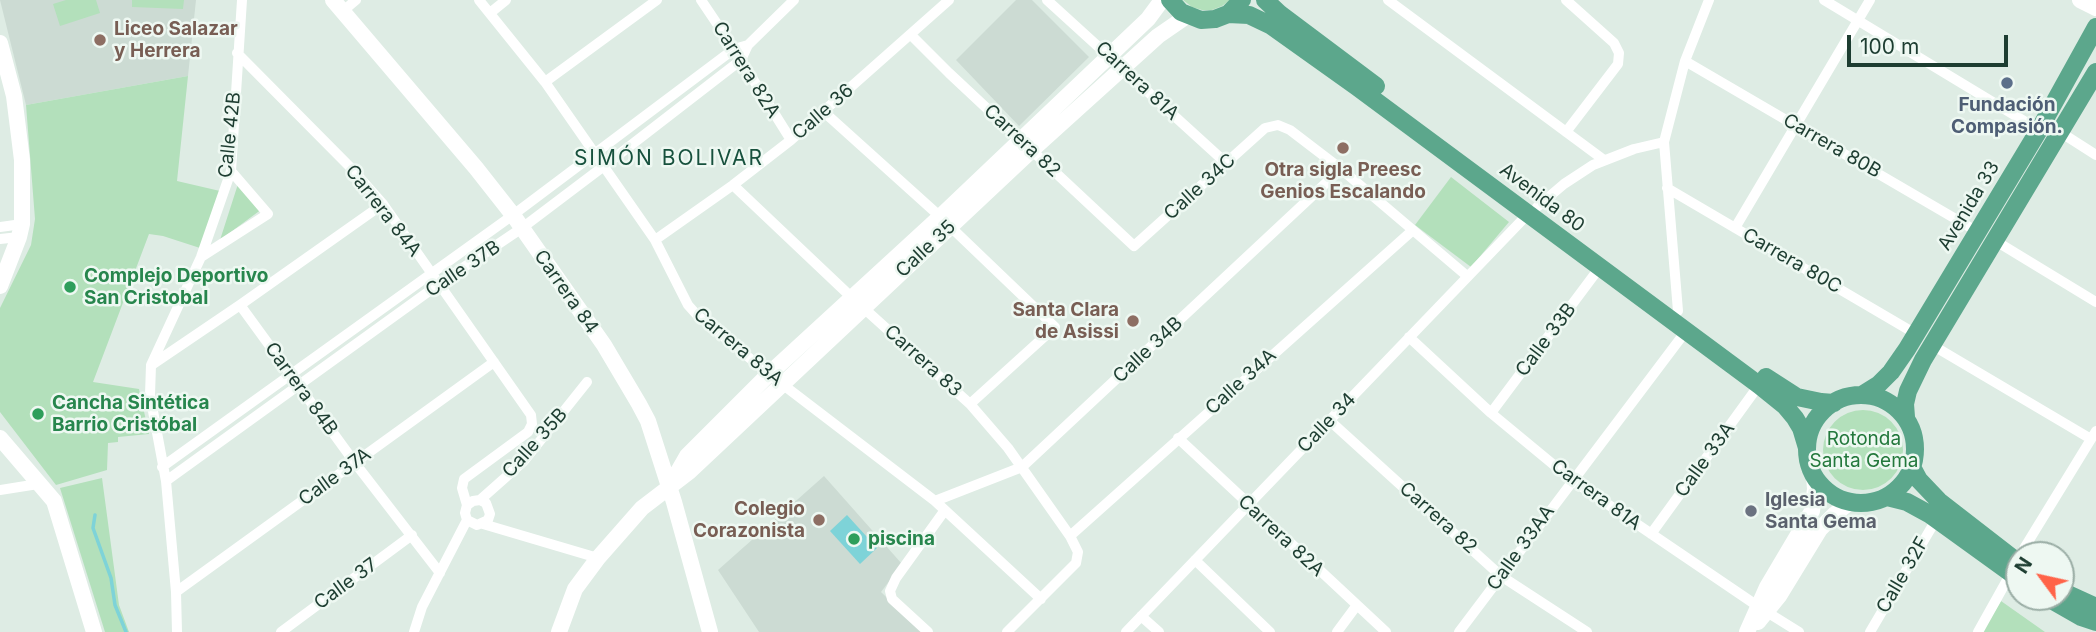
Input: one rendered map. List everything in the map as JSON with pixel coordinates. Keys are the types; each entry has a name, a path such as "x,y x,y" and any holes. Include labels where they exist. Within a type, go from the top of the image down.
{"main road":[{"path":"1170,0 1187,16"},
{"path":"1228,14 1242,0"},
{"name":"Avenida 80","path":"1265,0 1533,210 1600,267 1785,406 1801,428 1807,447"},
{"name":"Avenida 80","path":"1187,16 1201,20 1228,14 1249,15 1270,25 1678,311 1786,390 1808,399 1833,403"},
{"name":"Avenida 33","path":"1906,418 1908,391 2039,130 2096,27"},
{"name":"Avenida 33","path":"1862,395 1891,372 2060,132 2096,72"},
{"path":"1862,395 1875,396 1886,401 1906,418 1915,441 1915,454 1912,467 1898,489 1887,497 1871,502 1850,502 1832,495 1814,476 1807,447 1816,419 1826,408 1849,396 1862,395"},
{"path":"1912,467 1919,480 1939,501 2005,554"},
{"path":"1887,497 1907,502 2005,557"},
{"path":"2075,597 2096,607"},
{"path":"2070,611 2096,622"}],"street":[{"name":"Calle 42B","path":"177,632 166,481 150,395 151,365 201,257 231,171 242,0"},
{"path":"338,6 356,0"},
{"name":"Carrera 83A","path":"479,0 545,82 604,166 655,240 688,305 697,315 945,510 1041,599"},
{"path":"490,13 506,0"},
{"path":"545,82 657,0"},
{"name":"Carrera 82A","path":"701,0 791,140"},
{"name":"Calle 37B","path":"162,467 430,273 517,222 604,166 741,60 748,45 793,0"},
{"name":"Calle 36","path":"655,240 791,140 949,0"},
{"name":"Carrera 81A","path":"1047,0 1226,163"},
{"name":"Calle 35","path":"668,487 687,456 769,374 858,303 1026,145 1109,55 1148,19 1162,0"},
{"path":"1388,0 1604,160"},
{"path":"1566,0 1614,43 1619,53 1618,64 1566,132"},
{"path":"1578,9 1586,0"},
{"path":"1678,311 1664,142 1685,61 1709,0"},
{"path":"1824,0 2039,130"},
{"path":"1735,228 1870,0"},
{"path":"2080,0 2096,8"},
{"name":"Carrera 84","path":"338,6 476,168 604,345 648,421 710,632"},
{"name":"Calle 35","path":"1026,145 1123,69 1158,36 1187,16"},
{"name":"Carrera 82","path":"911,35 1134,246"},
{"path":"0,43 7,97 22,160 20,231 0,286"},
{"name":"Calle 37B","path":"166,481 439,284 517,222 594,153 734,49 748,45"},
{"name":"Carrera 84A","path":"237,53 383,204 527,409 532,419 528,432 469,474 463,483 467,505"},
{"name":"Carrera 80B","path":"1685,61 2096,302"},
{"path":"824,111 1055,327 970,404"},
{"name":"Calle 34C","path":"1134,246 1265,128 1278,125 1290,130 1341,169"},
{"path":"2060,132 2096,155"},
{"name":"Calle 34","path":"1125,632 1533,210 1573,177 1604,160 1664,142"},
{"path":"1341,169 1467,276"},
{"name":"Calle 34B","path":"934,501 1022,467 1341,169"},
{"path":"201,257 268,215 231,171"},
{"name":"Carrera 83","path":"733,185 970,404 1022,467 1070,536 1078,552 1076,563 1041,599"},
{"name":"Carrera 80C","path":"1667,188 1916,334"},
{"path":"151,365 383,204"},
{"path":"0,227 20,231"},
{"name":"Calle 34A","path":"1070,536 1413,230"},
{"path":"0,239 20,231"},
{"name":"Calle 33B","path":"1491,413 1600,267"},
{"name":"Calle 35","path":"560,632 575,589 642,508 689,472 783,385 858,303"},
{"name":"Carrera 84B","path":"240,305 355,463 440,573"},
{"name":"Calle 33AA","path":"1459,632 1686,331"},
{"name":"Carrera 81A","path":"1409,337 1491,413 1572,480 1799,632"},
{"path":"1932,345 2094,435 2032,541"},
{"name":"Calle 37A","path":"176,592 494,362"},
{"name":"Calle 35B","path":"480,500 524,461 587,382"},
{"name":"Calle 33A","path":"1651,534 1759,385"},
{"name":"Carrera 82","path":"1329,419 1501,576 1587,632"},
{"path":"0,438 54,501 94,632"},
{"name":"Carrera 82A","path":"1178,438 1387,632"},
{"path":"1748,632 1762,609 1767,587 1812,511 1814,476"},
{"path":"0,491 38,484"},
{"path":"414,632 422,607 467,520 467,505 473,501 486,503 490,514 483,524"},
{"path":"1762,609 1779,596 1820,529 1850,502"},
{"path":"928,632 892,600 890,591 896,578 945,510"},
{"name":"Calle 32F","path":"1870,632 1937,518"},
{"path":"467,520 598,558"},
{"name":"Calle 37","path":"281,632 412,535"},
{"path":"1195,560 1270,632"},
{"path":"1978,632 2005,587"},
{"path":"1007,632 1041,599"},
{"path":"1338,632 1357,606"},
{"path":"1141,616 1158,632"}],"shaded area":[{"name":"Liceo Salazar y Herrera","path":"0,0 196,0 188,76 26,105"},
{"path":"1016,0 1032,0 1089,57 1019,126 956,60"},
{"name":"Colegio Corazonista","path":"824,476 902,564 881,592 922,632 759,632 718,570"}],"green space":[{"path":"66,0 96,0 100,13 60,26 53,4"},
{"path":"132,0 184,0 183,9 132,7"},
{"path":"1183,0 1230,0 1212,10 1202,10"},
{"name":"Complejo Deportivo San Cristobal","path":"188,76 177,181 220,191 200,248 149,234 93,382 139,389 149,434 118,437 118,442 108,443 107,470 56,485 0,412 0,308 31,245 35,219 26,105"},
{"path":"1451,177 1509,222 1471,267 1415,225"},
{"path":"238,184 262,209 220,240"},
{"name":"Rotonda Santa Gema","path":"1863,410 1878,413 1891,422 1900,435 1903,450 1900,465 1891,478 1878,487 1863,490 1848,487 1835,478 1826,465 1823,450 1826,435 1835,422 1848,413"},
{"path":"102,478 119,605 129,632 105,632 60,488"},
{"path":"2001,601 2005,604 2005,611 2015,611 2045,632 1982,632"}],"water":[{"name":"piscina","path":"847,515 877,548 860,564 830,531"}],"waterway":[{"path":"95,515 93,528 111,578 115,605 126,632"}],"place":[{"name":"Liceo Salazar y Herrera","path":"100,40"},
{"name":"Fundación Compasión.","path":"2007,83"},
{"name":"Otra sigla Preesc Genios Escalando","path":"1343,148"},
{"name":"Complejo Deportivo San Cristobal","path":"70,287"},
{"name":"Santa Clara de Asissi","path":"1133,321"},
{"name":"Cancha Sintética Barrio Cristóbal","path":"38,414"},
{"name":"Iglesia Santa Gema","path":"1751,511"},
{"name":"Colegio Corazonista","path":"819,520"},
{"name":"piscina","path":"854,539"}],"district":[{"name":"SIMÓN BOLIVAR","path":"669,159"}]}
